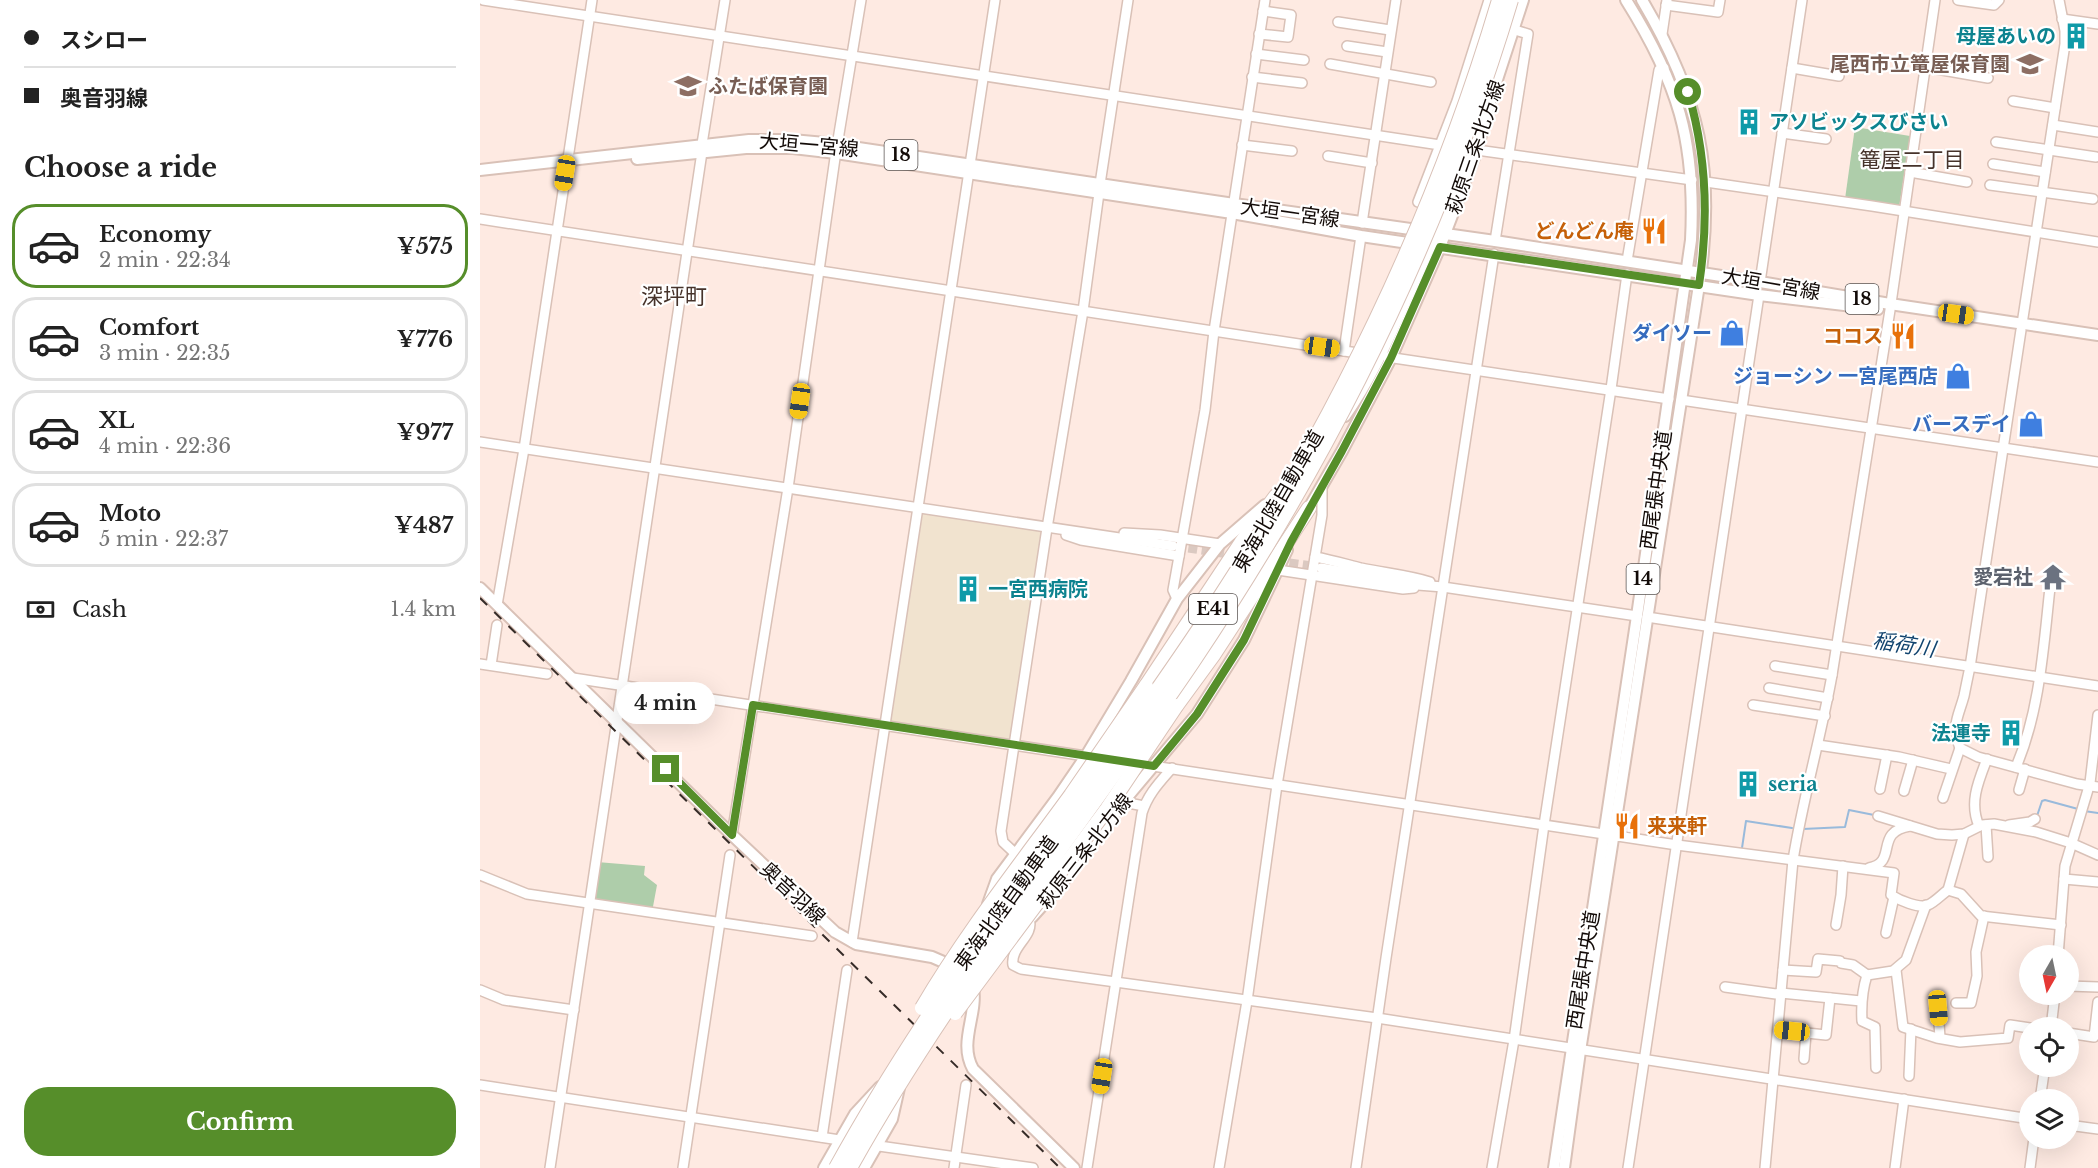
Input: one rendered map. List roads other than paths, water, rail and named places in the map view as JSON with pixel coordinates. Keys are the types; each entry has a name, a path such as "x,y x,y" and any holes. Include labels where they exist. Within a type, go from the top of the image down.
{"highway":[{"name":"東海北陸自動車道","path":"836,1168 875,1098 929,1012 1186,648 1239,568 1296,473 1348,376 1420,220 1470,89 1499,0"},
{"name":"東海北陸自動車道","path":"851,1168 896,1089 940,1020 1191,664 1250,574 1313,468 1359,381 1431,224 1471,122 1513,0"},
{"path":"875,1098 905,1038 952,959 1146,686 1241,543 1276,496"},
{"path":"851,1168 920,1060 1107,809 1214,654 1309,507"}],"main road":[{"name":"萩原三条北方線","path":"1440,233 1513,0"},
{"name":"萩原三条北方線","path":"964,973 1040,910 1123,802 1197,714 1244,640 1386,357 1477,150 1523,0"},
{"name":"西尾張中央道","path":"1554,1168 1576,1050 1642,617 1691,240 1692,180 1680,112 1664,68 1650,39 1626,0"},
{"name":"西尾張中央道","path":"1642,0 1662,34 1680,73 1693,111 1706,182 1706,230 1701,272 1681,400 1642,617"},
{"name":"大垣一宮線","path":"480,177 702,148 837,149 1233,209 1440,233 1701,272 2098,342"},
{"name":"大垣一宮線","path":"480,170 566,164"},
{"name":"大垣一宮線","path":"1233,209 1361,236 1759,295 1890,307"},
{"name":"大垣一宮線","path":"2022,327 2098,335"},
{"name":"萩原三条北方線","path":"824,1168 860,1107 909,1057 964,973 978,944 992,888 1086,756 1177,599 1220,544 1276,496 1315,454 1340,424 1386,357"},
{"name":"奥音羽線","path":"480,588 732,835 842,938 852,942 932,957 964,973"},
{"path":"964,973 974,990 966,1052 973,1069 1074,1168"},
{"name":"西尾張中央道","path":"1564,1168 1576,1050"},
{"name":"萩原三条北方線","path":"864,1168 892,1119 901,1077 909,1057"}],"street":[{"path":"483,0 1440,145"},
{"path":"497,605 524,449 592,0"},
{"path":"550,1168 725,0"},
{"path":"732,835 788,488 861,0"},
{"path":"852,942 916,507 995,0"},
{"path":"1059,887 1015,855 1007,848 1001,837 1047,528 1083,311 1128,0"},
{"path":"1177,599 1173,590 1204,410 1265,0"},
{"path":"1362,223 1396,0"},
{"path":"1418,202 1457,101 1489,0"},
{"path":"1662,34 1667,2 1718,12 1720,0"},
{"path":"1760,282 1802,0"},
{"path":"1765,1168 1793,860 1798,827 1825,716 1832,675 1890,307 1935,0"},
{"path":"1958,0 1994,5 1999,0"},
{"path":"1942,798 1960,748 1954,726 1964,697 1970,667 2065,44 2059,0"},
{"path":"1259,34 1288,37 1291,15 1263,10"},
{"path":"2062,19 2098,24"},
{"path":"1338,22 1390,30"},
{"path":"1495,241 1528,34 1515,30"},
{"path":"1347,46 1387,52"},
{"path":"1256,54 1304,60"},
{"path":"1330,64 1431,82"},
{"path":"1925,67 1988,78"},
{"path":"1627,261 1659,70 1664,68"},
{"path":"1792,68 1839,76"},
{"path":"1252,77 1302,84"},
{"path":"1457,101 1479,109"},
{"path":"2013,101 2055,108"},
{"path":"2053,125 2098,132"},
{"path":"1782,133 1826,139"},
{"path":"1996,142 2096,157"},
{"path":"1242,145 1292,151"},
{"path":"1477,150 1692,180"},
{"path":"1328,156 1372,163"},
{"path":"1993,164 2045,172"},
{"path":"1910,172 1967,182"},
{"path":"1706,182 2098,242"},
{"path":"1990,185 2093,199"},
{"path":"480,219 1669,399"},
{"path":"1344,351 1361,236"},
{"path":"1356,1168 1494,254"},
{"path":"1492,1168 1514,1040 1627,274"},
{"path":"1628,1168 1759,295"},
{"path":"1681,400 2098,462"},
{"path":"480,442 1173,546"},
{"path":"1220,1168 1247,1001 1277,784 1322,515 1322,486"},
{"path":"1047,528 1090,529 1220,544"},
{"path":"1047,528 1081,540 1179,556"},
{"path":"1315,557 1361,568 1407,575 1443,587"},
{"path":"1321,567 1418,585 1578,606 2098,686"},
{"path":"1278,570 1403,589 1443,587"},
{"path":"2019,790 2021,768 2039,676 2052,570"},
{"path":"491,665 497,625"},
{"path":"480,664 547,674"},
{"path":"1775,666 1832,675"},
{"path":"573,678 1609,835 1894,873 1891,896 1922,906 1947,890 1964,834"},
{"path":"1769,688 1828,698"},
{"path":"1753,705 1825,716"},
{"path":"2059,945 2065,866 2094,786 2098,715"},
{"path":"1818,745 1887,755 1951,769"},
{"path":"1960,748 1987,759 2094,786"},
{"path":"1880,789 1887,755"},
{"path":"1987,759 1974,797 1974,806 1983,825 1988,858"},
{"path":"1904,791 1913,760"},
{"path":"1088,1168 1144,806 1152,791 1172,768"},
{"path":"1123,802 1144,806"},
{"path":"1878,816 1937,834 1952,836 1964,834 1983,825 2005,826 2036,832 2072,843 2098,855"},
{"path":"2005,826 2035,819"},
{"path":"1867,869 1879,866 1883,861 1892,833 1901,827 1910,826"},
{"path":"683,1168 730,855"},
{"path":"1836,925 1843,866"},
{"path":"480,875 527,894 812,936"},
{"path":"2064,879 2098,882"},
{"path":"1947,890 1961,894 1981,916 2061,925"},
{"path":"1886,933 1894,897"},
{"path":"1783,970 1816,972 1818,959 1853,965 1867,975 1896,970 1910,952 1926,905"},
{"path":"1956,1003 1971,1003 1977,976 1976,952 1984,916"},
{"path":"1029,920 1029,931 1013,953 1012,959 1015,967 1377,1018 2019,1117"},
{"path":"822,1137 847,970"},
{"path":"1896,970 1903,1027 1960,1042 2008,1038 2010,1025 2019,1026"},
{"path":"1867,975 1861,1001 1862,1021 1875,1027 1876,1068"},
{"path":"2079,986 2098,987"},
{"path":"1725,987 1861,1001"},
{"path":"480,990 504,1000 574,1010"},
{"path":"1778,1030 1826,1035 1830,998"},
{"path":"2079,1035 2094,1037 2098,1002"},
{"path":"1938,1008 1940,1038"},
{"path":"1909,1076 1911,1029"},
{"path":"1804,1059 1806,1033"},
{"path":"480,1085 1033,1168"},
{"path":"954,1168 966,1085"},
{"path":"1895,1168 1904,1099"},
{"path":"2079,1126 2098,1129"},
{"path":"2030,1168 2033,1149"}],"waterway":[{"path":"2037,816 2042,801 2045,800 2078,809"},
{"path":"1803,829 1845,827 1849,810 1874,815"},
{"path":"2084,811 2098,813"},
{"path":"1742,848 1746,821 1792,828"}],"tunnel":[{"path":"1175,546 1235,555"},
{"path":"1276,561 1319,567"}],"railway":[{"path":"480,598 1060,1168"}],"place":[{"name":"母屋あいの","path":"2076,36"},
{"name":"尾西市立篭屋保育園","path":"2030,64"},
{"name":"ふたば保育園","path":"688,86"},
{"name":"アソビックスびさい","path":"1749,122"},
{"name":"どんどん庵","path":"1654,231"},
{"name":"ダイソー","path":"1732,333"},
{"name":"ココス","path":"1903,336"},
{"name":"ジョーシン 一宮尾西店","path":"1958,376"},
{"name":"バースデイ","path":"2031,424"},
{"name":"愛宕社","path":"2053,577"},
{"name":"一宮西病院","path":"968,589"},
{"name":"法運寺","path":"2011,733"},
{"name":"seria","path":"1748,784"},
{"name":"来来軒","path":"1627,826"}],"district":[{"name":"篭屋二丁目","path":"1912,160"},
{"name":"深坪町","path":"674,296"}],"water label":[{"name":"稲荷川","path":"1904,645"}]}
